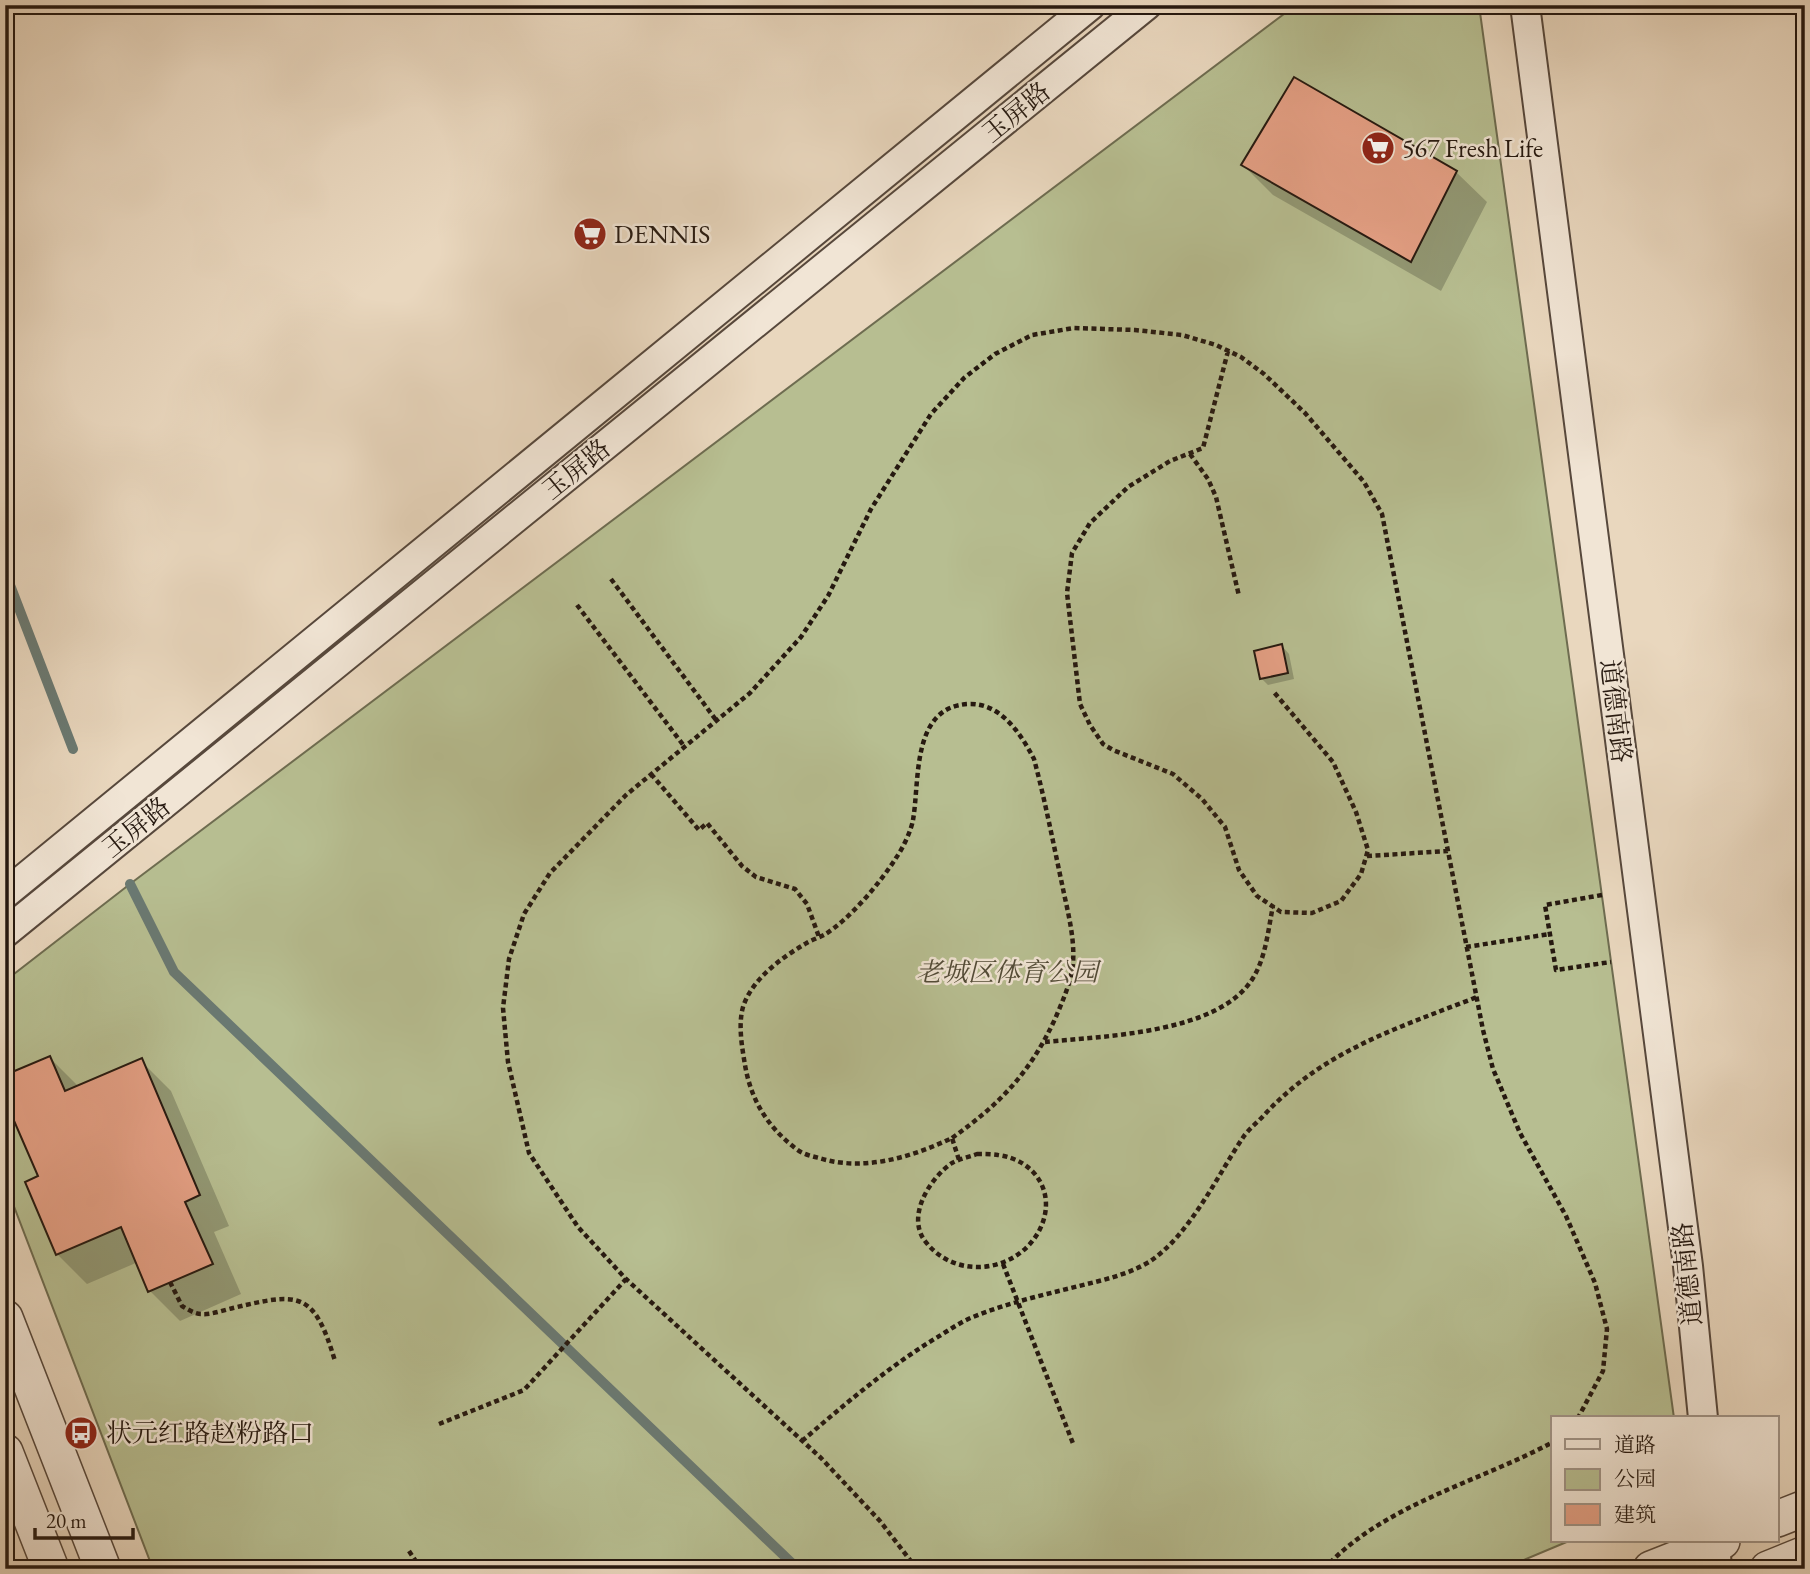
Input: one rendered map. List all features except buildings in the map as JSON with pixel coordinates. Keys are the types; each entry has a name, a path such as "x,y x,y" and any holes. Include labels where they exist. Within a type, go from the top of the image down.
{"street":[{"name":"玉屏路","path":"5,894 1091,5"},
{"name":"玉屏路","path":"5,933 1147,5"},
{"name":"道德南路","path":"1525,5 1688,1266 1703,1416"},
{"path":"5,1318 103,1569"},
{"path":"5,1451 51,1569"},
{"path":"1778,1519 1805,1508"},
{"path":"1651,1569 1717,1548"},
{"path":"1768,1569 1805,1554"}],"path":[{"path":"917,1569 880,1521 802,1441 626,1279 578,1227 529,1153 508,1062 503,1008 509,959 524,914 550,873 626,795 750,693 801,637 828,596 872,509 931,414 964,378 995,354 1032,335 1074,328 1135,330 1182,335 1216,345 1241,357 1264,374 1305,413 1364,482 1382,514 1466,947 1493,1069 1520,1133 1566,1216 1595,1283 1607,1329 1603,1371 1578,1416"},
{"path":"1228,352 1203,448 1170,461 1128,487 1090,523 1072,553 1067,593 1080,704 1103,744 1173,774 1202,799 1224,827 1239,870 1257,896 1281,912 1312,913 1341,901 1361,874 1368,850 1356,812 1333,762 1273,691"},
{"path":"1189,453 1208,479 1216,497 1239,596"},
{"path":"611,579 716,720"},
{"path":"577,605 684,746"},
{"path":"981,704 1001,715 1021,734 1034,759 1070,921 1073,960 1069,986 1044,1042 1028,1069 1008,1093 983,1116 952,1138 924,1151 863,1164 828,1161 800,1152 766,1121 754,1099 741,1041 744,1007 757,983 774,965 819,937 846,917 897,857 913,822 918,767 925,735 939,715 960,705 981,704"},
{"path":"651,774 699,830 707,823 742,866 757,877 795,889 807,904 819,937"},
{"path":"1367,856 1448,850"},
{"path":"1602,895 1545,905 1556,970 1611,962"},
{"path":"1044,1042 1170,1027 1206,1015 1231,1001 1252,980 1264,956 1273,906"},
{"path":"1466,947 1550,934"},
{"path":"802,1441 861,1390 905,1357 970,1318 1017,1301 1127,1274 1150,1261 1192,1217 1245,1135 1288,1089 1336,1056 1477,998"},
{"path":"952,1138 959,1160"},
{"path":"977,1154 1000,1155 1022,1164 1040,1179 1046,1190 1048,1200 1044,1220 1035,1240 1020,1254 1003,1264 982,1268 961,1266 942,1257 925,1241 920,1231 918,1220 923,1197 936,1177 959,1160 977,1154"},
{"path":"1003,1264 1074,1446"},
{"path":"439,1424 524,1390 626,1279"},
{"path":"170,1283 181,1306 201,1315 274,1298 296,1299 314,1311 326,1330 335,1361"},
{"path":"1324,1569 1371,1528 1551,1443"},
{"path":"409,1551 421,1569"}],"green space":[{"name":"老城区体育公园","path":"1296,5 1479,5 1674,1416 1551,1416 1551,1542 1567,1542 1502,1569 153,1569 5,1183 5,981"}],"waterway":[{"path":"5,572 73,749"},
{"path":"130,884 174,972 798,1569"}],"place":[{"name":"567 Fresh Life","path":"1378,148"},
{"name":"DENNIS","path":"590,234"},
{"name":"状元红路赵粉路口","path":"81,1433"}]}
